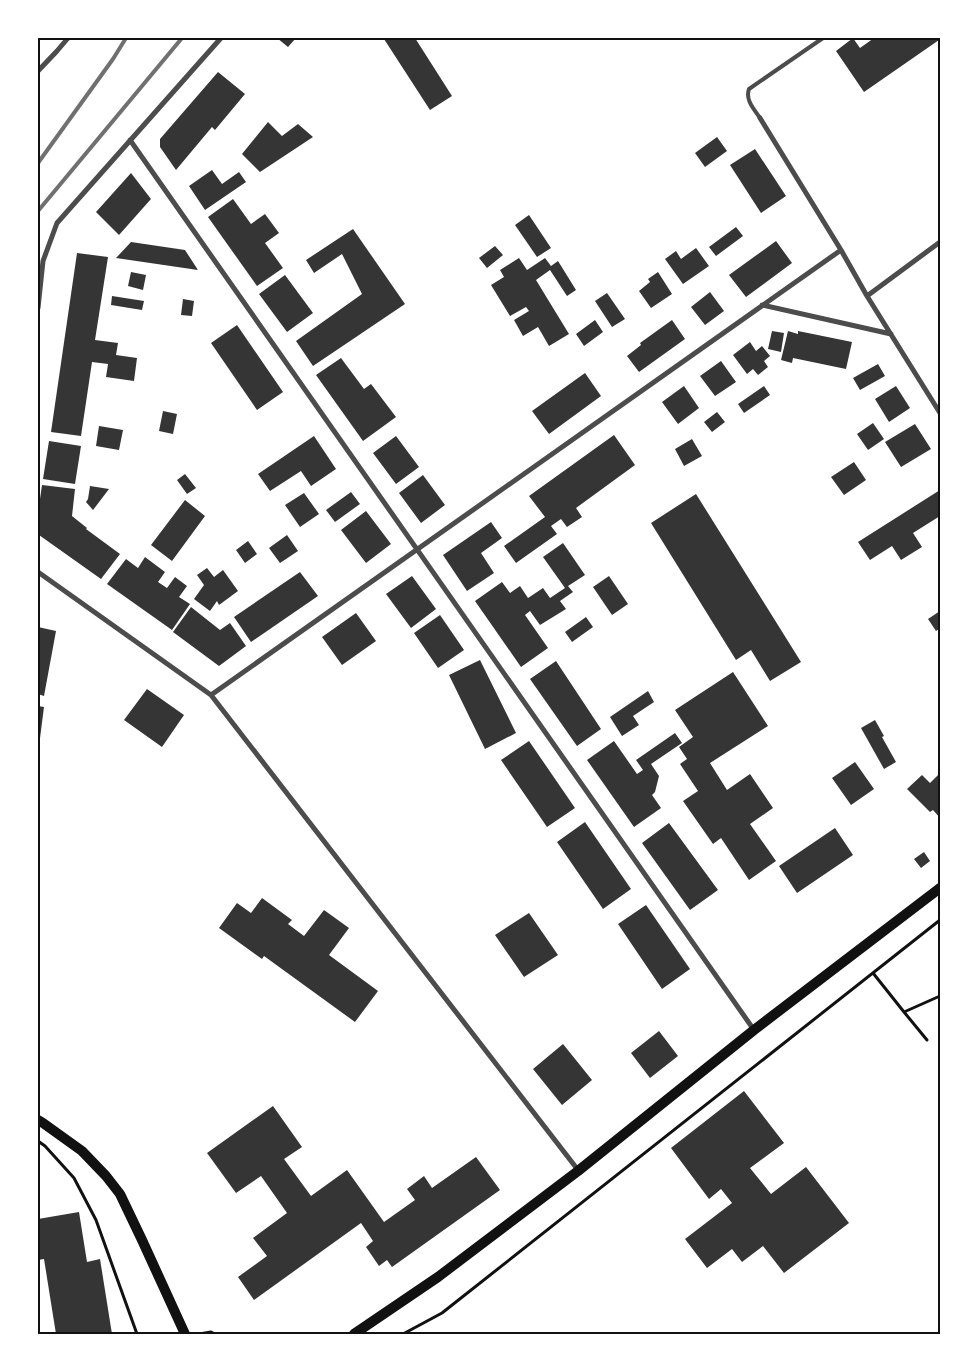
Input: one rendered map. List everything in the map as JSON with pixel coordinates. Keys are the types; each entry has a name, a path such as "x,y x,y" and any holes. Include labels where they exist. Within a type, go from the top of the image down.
{"main road":[{"path":"354,1334 438,1277 578,1171 754,1030 940,888"},
{"path":"38,1120 82,1151 120,1194 185,1334"}],"street":[{"path":"38,71 68,38"},
{"path":"38,308 43,261 57,223 221,38"},
{"path":"760,118 841,250 866,296 940,413"},
{"path":"130,140 754,1030"},
{"path":"866,296 940,242"},
{"path":"211,695 841,250"},
{"path":"762,305 891,334"},
{"path":"38,572 211,695 578,1171"}],"lane":[{"path":"760,118 748,101 747,94 749,89 822,38"}],"path":[{"path":"403,1334 442,1314 940,920"},
{"path":"873,973 927,1040"},
{"path":"904,1012 940,996"},
{"path":"38,1141 45,1146 74,1178 96,1220 138,1334"},
{"path":"199,1334 211,1332 214,1334"}],"building":[{"path":"277,38 296,38 288,47"},
{"path":"415,38 452,96 430,110 384,39"},
{"path":"853,38 860,48 874,38 937,38 939,40 864,92 836,51"},
{"path":"218,72 245,94 215,130 212,127 176,170 160,147 160,139"},
{"path":"268,122 282,136 298,124 313,137 260,172 242,154"},
{"path":"717,137 727,151 705,167 695,153"},
{"path":"755,149 786,196 761,213 730,165"},
{"path":"212,170 222,184 239,172 246,182 205,210 189,186"},
{"path":"131,173 151,199 119,235 96,212"},
{"path":"233,199 251,224 265,214 279,233 265,243 283,268 257,286 208,217"},
{"path":"529,215 551,248 537,257 515,225"},
{"path":"736,227 743,236 716,256 709,247"},
{"path":"353,229 405,304 313,366 296,341 362,294 342,254 314,273 306,260"},
{"path":"776,241 792,263 746,297 729,275"},
{"path":"131,242 185,250 198,270 116,258"},
{"path":"495,246 503,255 487,268 479,258"},
{"path":"696,248 709,266 683,284 665,259 676,251 681,259"},
{"path":"77,253 108,257 95,340 118,343 116,355 137,358 134,381 106,377 108,364 92,362 81,436 51,432"},
{"path":"519,258 527,270 545,258 551,266 558,261 576,290 567,296 550,270 536,280 569,334 549,346 538,327 523,336 514,320 529,311 526,307 510,316 491,285 504,277 500,270"},
{"path":"131,272 146,275 143,290 128,286"},
{"path":"658,272 672,294 651,308 639,291 650,282 648,279"},
{"path":"285,275 313,313 287,332 259,294"},
{"path":"710,292 724,311 705,325 691,307"},
{"path":"607,293 625,319 612,327 595,301"},
{"path":"112,296 144,301 142,310 111,305"},
{"path":"183,299 194,301 192,316 181,315"},
{"path":"595,320 603,332 584,346 576,334"},
{"path":"672,320 685,339 639,372 627,356 641,345 640,343"},
{"path":"237,325 283,392 257,410 211,343"},
{"path":"772,331 784,333 781,352 768,349"},
{"path":"788,331 798,334 798,331 852,342 846,369 793,358 792,363 781,360"},
{"path":"750,342 756,351 762,346 770,356 764,361 768,367 758,375 753,369 747,374 733,355"},
{"path":"341,358 364,389 371,384 396,417 363,441 316,375"},
{"path":"721,361 736,382 715,396 700,376"},
{"path":"878,364 885,376 860,390 853,378"},
{"path":"585,373 601,396 549,434 532,411"},
{"path":"684,386 699,408 678,424 662,402"},
{"path":"764,386 770,395 744,413 738,404"},
{"path":"896,386 910,408 889,422 875,399"},
{"path":"163,411 177,414 173,434 159,431"},
{"path":"717,412 725,422 712,432 704,422"},
{"path":"873,423 884,439 868,450 857,434"},
{"path":"915,424 931,449 901,467 885,442"},
{"path":"99,426 123,430 119,450 96,446"},
{"path":"614,435 635,465 576,508 582,517 567,527 561,519 551,526 557,534 516,563 504,546 545,517 529,496"},
{"path":"314,436 336,469 311,486 301,471 270,491 258,474"},
{"path":"396,436 419,467 396,484 373,453"},
{"path":"692,439 702,456 684,466 675,449"},
{"path":"49,441 81,446 75,484 43,479"},
{"path":"854,462 866,480 844,495 831,477"},
{"path":"185,474 196,488 187,494 177,480"},
{"path":"423,475 445,505 421,523 399,493"},
{"path":"42,485 75,489 72,516 86,529 120,554 101,579 39,535 38,513"},
{"path":"90,486 109,489 93,510 86,502"},
{"path":"940,490 940,516 913,533 922,547 901,560 892,546 870,560 858,542"},
{"path":"351,492 360,504 335,522 326,510"},
{"path":"304,493 319,514 300,527 285,505"},
{"path":"696,494 801,662 770,681 751,650 736,660 651,523"},
{"path":"185,500 205,516 172,561 151,545"},
{"path":"366,511 391,544 366,563 341,530"},
{"path":"491,522 502,538 481,553 494,573 467,591 443,555"},
{"path":"287,535 298,551 280,563 269,548"},
{"path":"248,541 257,554 245,563 236,550"},
{"path":"563,543 585,575 568,586 573,592 560,601 566,609 540,625 530,611 525,615 548,648 521,667 475,601 502,582 510,593 520,586 528,598 543,588 550,598 565,588 543,557"},
{"path":"145,557 165,572 158,582 167,588 175,577 187,586 179,597 190,604 172,630 107,584 126,559 138,568"},
{"path":"207,568 214,577 223,570 238,591 219,605 217,601 210,611 194,599 204,585 197,575"},
{"path":"300,572 318,596 251,642 234,617"},
{"path":"412,576 436,609 411,628 386,594"},
{"path":"609,576 628,604 612,615 593,587"},
{"path":"191,607 220,630 230,623 246,646 219,666 173,632"},
{"path":"940,611 940,630 936,631 928,619"},
{"path":"356,613 376,641 342,665 322,637"},
{"path":"440,615 464,650 438,668 414,633"},
{"path":"586,617 593,627 572,642 565,632"},
{"path":"38,627 56,631 44,696 38,694"},
{"path":"480,660 516,733 485,749 449,675"},
{"path":"556,661 601,729 577,746 530,679"},
{"path":"733,672 768,726 710,763 727,790 750,774 773,808 750,824 776,861 749,880 721,838 713,844 683,801 698,791 680,764 687,759 679,747 693,737 675,710"},
{"path":"147,689 184,715 162,747 124,720"},
{"path":"648,691 654,702 633,716 639,725 622,736 610,717"},
{"path":"38,706 44,707 39,746 38,746"},
{"path":"875,720 896,762 884,769 861,728"},
{"path":"675,733 682,743 651,764 659,776 655,792 652,795 661,808 634,827 587,760 614,741 637,774 643,770 636,760"},
{"path":"529,741 575,808 547,827 501,760"},
{"path":"855,762 874,789 851,805 832,778"},
{"path":"940,773 940,818 933,810 930,812 907,789 922,775 930,783"},
{"path":"585,822 631,889 603,909 557,842"},
{"path":"669,823 718,890 690,910 642,843"},
{"path":"835,828 853,855 797,893 779,866"},
{"path":"924,852 930,861 921,868 914,859"},
{"path":"262,898 292,920 288,924 304,936 324,910 349,928 329,955 378,991 355,1022 264,956 262,959 219,928 237,903 251,913"},
{"path":"646,905 690,969 662,989 618,924"},
{"path":"529,913 558,955 524,977 495,935"},
{"path":"659,1031 678,1056 650,1078 631,1053"},
{"path":"563,1044 592,1080 562,1105 533,1069"},
{"path":"744,1091 784,1143 750,1168 771,1194 806,1167 849,1223 784,1273 763,1246 742,1262 732,1249 707,1268 685,1239 732,1203 721,1189 709,1199 671,1148"},
{"path":"273,1106 302,1147 284,1159 311,1196 347,1170 384,1222 415,1200 407,1189 424,1176 432,1188 476,1157 500,1190 392,1267 387,1260 379,1266 366,1247 373,1241 361,1223 254,1300 238,1277 267,1256 253,1238 287,1213 261,1176 236,1193 207,1153"},
{"path":"79,1212 87,1262 100,1259 112,1334 56,1334 44,1259 38,1260 38,1219"}],"railway":[{"path":"38,163 126,38"},
{"path":"38,211 182,38"}]}
